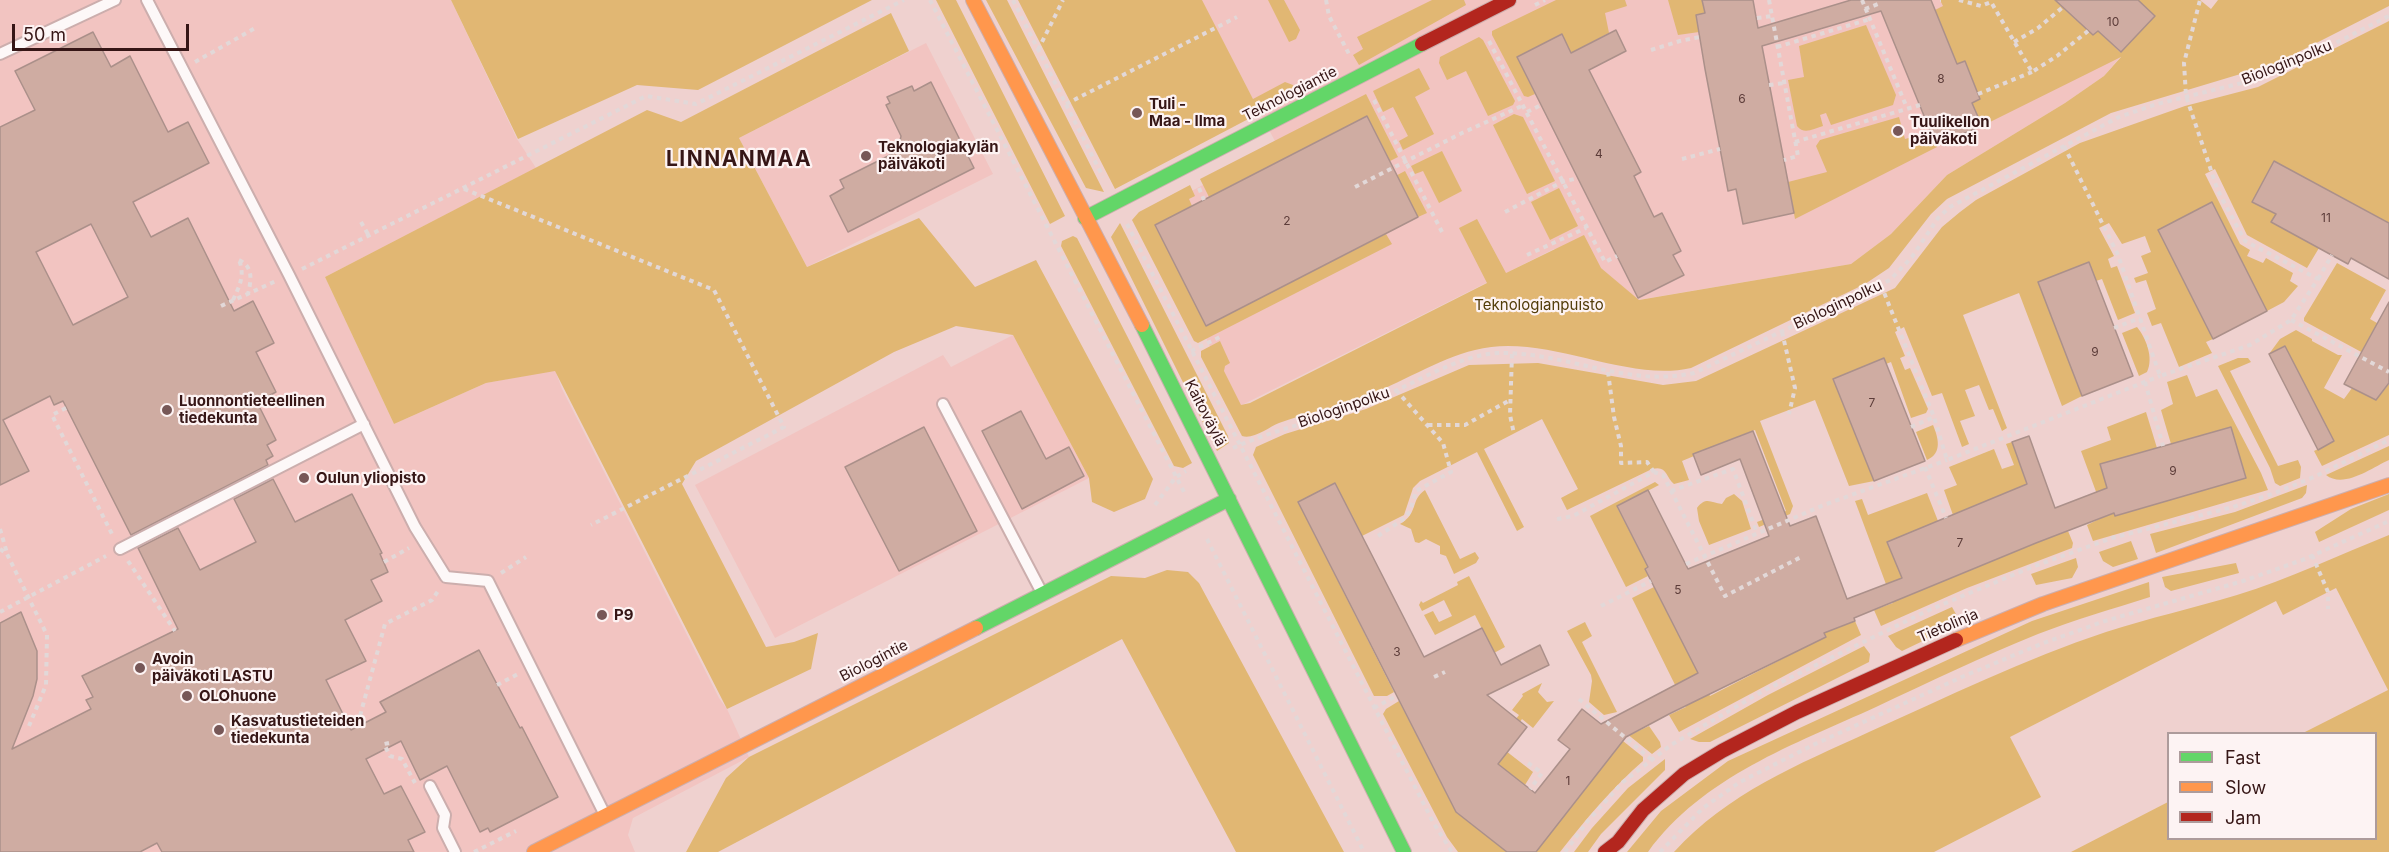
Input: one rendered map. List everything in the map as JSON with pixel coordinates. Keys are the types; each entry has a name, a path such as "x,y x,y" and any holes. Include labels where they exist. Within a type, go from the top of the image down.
{"street":[{"name":"Kaitoväylä","path":"973,0 1183,404 1228,499 1404,849"},
{"name":"Teknologiantie","path":"1085,218 1509,0"},
{"name":"Tietolinja","path":"2328,508 2389,472"},
{"name":"Tietolinja","path":"1605,852 1616,847 1643,810 1684,774 1722,751 1797,712 1937,648 2043,604 2328,508 2389,485"},
{"name":"Biologintie","path":"534,852 1228,499"}],"lane":[{"path":"0,54 115,0"},
{"path":"147,0 423,540 446,577 488,581 605,816"},
{"path":"943,404 1043,594"},
{"path":"120,549 364,424"},
{"path":"430,786 445,815 442,828 455,852"}],"path":[{"path":"221,306 369,236 646,96 696,104 904,0"},
{"path":"930,0 1196,515 1364,852"},
{"path":"1013,0 1374,708 1433,822 1452,852"},
{"path":"1038,50 1063,0"},
{"path":"1326,0 1329,16 1442,232"},
{"path":"1769,0 1798,156 1784,160"},
{"path":"1862,0 1907,108"},
{"path":"1959,0 1981,6 1992,1 2032,72"},
{"path":"2200,0 2184,63 2186,96 2218,191 2245,241 2318,279"},
{"path":"1865,9 1878,4"},
{"path":"2014,42 2038,28 2063,7"},
{"path":"1477,16 1605,262 1617,256"},
{"path":"1756,18 1772,16"},
{"name":"Biologinpolku","path":"1239,445 1364,404 1477,356 1536,355 1608,372 1654,377 1675,377 1694,373 1890,280 1911,257 1938,218 1950,207 2119,117 2186,96 2254,80 2302,60 2389,16"},
{"path":"1066,104 1237,17"},
{"path":"1778,47 1870,19"},
{"path":"183,70 258,27"},
{"path":"1978,94 2032,72 2057,56 2088,31"},
{"path":"1651,50 1700,37"},
{"path":"1769,85 1784,83"},
{"path":"1355,187 1524,105"},
{"path":"1527,112 1540,105"},
{"path":"1795,142 1920,105"},
{"path":"2064,146 2118,255 2160,376"},
{"path":"1682,159 1720,149"},
{"path":"1505,212 1562,182 1578,178"},
{"path":"464,188 714,290 784,427 591,525"},
{"path":"361,222 369,236"},
{"path":"1527,255 1586,228"},
{"path":"1686,564 1757,533 1925,467 2160,376 2250,345 2291,320 2332,255"},
{"path":"233,301 243,271 239,260 246,263 251,272 248,294"},
{"path":"1881,285 1934,417 1947,459"},
{"path":"2114,328 2140,318"},
{"path":"2291,320 2389,372"},
{"path":"1782,332 1795,388 1789,414"},
{"path":"1191,351 1222,336"},
{"path":"1512,354 1510,414 1514,434"},
{"path":"1608,372 1614,417 1621,446 1621,463 1647,462 1654,472 1662,475 1725,596 1803,556"},
{"path":"2145,382 2163,446"},
{"path":"1378,536 1405,518 1410,511 1416,491 1423,485 1451,472 1443,443 1396,390"},
{"path":"1427,425 1465,425 1510,400"},
{"path":"66,408 52,415 120,549 175,631"},
{"path":"1911,427 1934,417"},
{"path":"1925,467 1946,518"},
{"path":"1671,491 1733,469 1757,533"},
{"path":"1557,519 1573,516 1654,472"},
{"path":"1660,852 1703,808 1740,782 1811,746 1964,676 2041,644 2105,621 2243,581 2312,555 2389,521"},
{"path":"0,529 7,554 47,635 46,685 29,726"},
{"path":"384,562 423,540"},
{"path":"0,549 7,554"},
{"path":"0,612 120,549"},
{"path":"2312,555 2328,592 2328,609"},
{"path":"488,581 526,557"},
{"path":"363,724 360,716 386,624 432,600 446,577"},
{"path":"1601,606 1651,581"},
{"path":"1434,677 1445,672"},
{"path":"1374,708 1396,696"},
{"path":"1579,699 1652,760"},
{"path":"389,742 384,744 390,756 402,759 414,782 430,786"},
{"path":"1528,763 1542,773 1530,789"}],"shaded area":[{"name":"Oulun yliopisto","path":"0,0 451,0 517,139 536,168 325,277 394,424 486,383 555,370 562,389 719,698 727,709 749,757 633,818 628,835 635,852 0,852"},
{"path":"1201,0 2138,0 2155,16 2104,76 2065,103 1947,175 1891,234 1851,264 1638,300 1601,268 1554,249 1238,407 1149,214 1277,145"},
{"name":"Teknologiakylän päiväkoti","path":"926,43 993,174 807,267 739,138"},
{"path":"1013,335 1089,478 775,638 695,485 943,355 951,367"}],"green space":[{"path":"451,0 872,0 698,90 637,85 518,139"},
{"path":"936,0 956,0 1065,216 1050,224"},
{"path":"986,0 1007,0 1104,192 1086,188"},
{"path":"1018,0 1202,0 1253,99 1285,82 1293,85 1296,94 1115,189"},
{"path":"1268,0 1284,0 1300,30 1296,39 1289,42"},
{"path":"1432,0 1464,0 1466,5 1359,65 1353,55 1363,49 1357,37"},
{"path":"1556,0 1625,0 1627,6 1605,13 1609,33 1586,45 1577,65 1562,35 1517,57 1535,94 1524,96 1492,31"},
{"path":"1668,0 1702,0 1705,13 1696,16 1699,32 1678,35"},
{"name":"Teknologianpuisto","path":"1940,0 2065,0 2061,6 2093,35 2098,31 2120,52 2155,16 2138,0 2200,0 2211,9 2218,0 2389,0 2389,6 2277,63 2111,113 1947,199 1931,214 1889,268 1865,284 1691,368 1665,371 1639,369 1529,347 1502,346 1475,350 1447,359 1362,398 1289,419 1256,435 1242,436 1201,357 1201,351 1220,341 1230,363 1225,366 1224,371 1241,405 1250,403 1487,283 1459,228 1477,219 1506,273 1584,235 1601,268 1639,300 1851,264 1891,234 1947,175 2065,103 2104,76 2121,57 1982,126 1972,103 1980,99 1965,61 1957,64 1935,10 1943,6"},
{"path":"891,13 909,51 739,138 807,267 919,218 975,287 1036,260 1153,479 1145,499 1114,512 1092,502 1089,478 1013,335 956,326 894,352 696,461 682,484 766,647 794,642 818,633 811,669 727,709 555,371 486,383 394,424 325,277 647,110 681,122"},
{"path":"2389,21 2389,223 2253,202 2276,214 2272,221 2319,248 2307,268 2247,235 2215,169 2205,174 2240,244 2250,250 2247,256 2263,263 2266,258 2293,273 2290,281 2298,286 2284,302 2267,311 2212,202 2158,230 2213,339 2206,342 2212,353 2179,367 2161,323 2152,326 2147,313 2156,309 2146,280 2136,283 2134,278 2148,273 2141,256 2151,252 2145,236 2122,244 2109,223 2099,228 2114,256 2108,259 2111,268 2117,266 2135,313 2118,320 2102,279 2096,281 2082,396 2062,406 2019,293 1963,315 2007,428 2002,431 1993,409 1989,410 1979,385 1965,390 1975,416 1960,421 1969,444 1962,447 1942,393 1932,396 1904,327 1895,332 1905,356 1900,358 1905,370 1910,368 1928,409 1926,413 1911,418 1891,362 1886,364 1884,358 1833,379 1874,481 1849,486 1815,400 1760,421 1793,506 1790,514 1759,527 1757,522 1786,511 1755,430 1693,454 1694,456 1682,461 1689,480 1674,484 1663,470 1652,469 1567,510 1561,498 1578,489 1542,419 1484,449 1524,527 1517,531 1477,452 1420,481 1413,488 1404,515 1362,536 1335,483 1298,502 1394,692 1387,696 1374,696 1253,455 1256,447 1285,434 1366,409 1469,365 1538,363 1663,385 1696,381 1895,288 1942,227 1960,212 1976,200 2080,143 2185,106 2258,87"},
{"path":"1866,25 1896,95 1893,105 1831,125 1826,113 1820,115 1823,126 1809,130 1800,129 1797,126 1788,80 1804,77 1799,46"},
{"path":"1479,37 1483,40 1515,101 1513,105 1488,116 1466,71 1447,80 1439,63 1440,57"},
{"path":"1419,68 1430,89 1415,97 1434,134 1403,150 1399,141 1408,136 1393,107 1383,112 1373,91"},
{"path":"1366,94 1398,157 1352,180 1349,175 1387,155 1367,116 1209,197 1200,179"},
{"path":"1514,114 1523,117 1555,181 1527,194 1493,125"},
{"path":"1899,117 1905,139 1931,132 1937,147 1795,219 1788,182 1827,172 1816,146 1820,140"},
{"path":"1442,151 1462,191 1439,203 1423,171 1415,174 1411,166"},
{"path":"1405,171 1427,213 1418,217 1399,180 1359,195"},
{"path":"1190,185 1195,196 1189,199 1192,206 1155,226 1207,325 1386,234 1392,244 1198,343 1194,341 1132,220 1139,212"},
{"path":"1559,188 1578,226 1550,240 1531,202"},
{"path":"1120,223 1228,436 1229,443 1217,451 1111,237"},
{"path":"1073,236 1077,238 1192,463 1183,468 1174,466 1061,246 1062,241"},
{"path":"2337,263 2386,290 2370,319 2377,323 2389,367 2304,321"},
{"path":"2137,327 2146,342 2150,361 2147,372 2139,376 2122,333"},
{"path":"2296,330 2312,341 2342,355 2324,388 2344,399 2352,388 2376,400 2389,384 2389,435 2322,466 2314,451 2334,441 2284,346 2269,354 2280,339"},
{"path":"2238,358 2248,358 2251,362 2230,371 2278,466 2298,460 2301,467 2300,478 2280,486 2275,483 2270,468 2218,366"},
{"path":"2187,375 2196,397 2217,389 2268,490 2093,541 2087,525 2105,516 2081,451 2111,440 2107,427 2146,412 2157,448 2100,464 2115,515 2245,478 2231,427 2171,444 2161,410 2173,404 2167,382"},
{"path":"1933,425 1938,444 1935,453 1927,460 1916,432"},
{"path":"2012,442 2048,538 2068,531 2073,543 2072,548 1967,588 1881,626 1874,610 1893,603 1855,501 1862,499 1868,515 1927,493 1938,521 1887,542 1910,594 1953,515 1944,490 1957,485 1949,467 1994,449 2002,469 2014,465 2006,444"},
{"path":"2389,446 2389,460 2358,476 2341,480 2326,475"},
{"path":"1655,482 1659,485 1617,507 1648,567 1645,569 1648,576 1626,587 1590,516"},
{"path":"2307,485 2306,493 2302,498 2156,553 2150,534 2235,512"},
{"path":"1425,490 1460,559 1475,552 1479,558 1476,563 1454,574 1446,556 1440,554 1440,546 1426,539 1419,543 1415,542 1411,529 1400,524 1410,515 1417,498"},
{"path":"1734,494 1742,501 1751,529 1709,545 1699,521 1697,508 1706,501 1722,504 1726,498"},
{"path":"2389,494 2389,510 2319,542 2315,532 2351,509"},
{"path":"2389,535 2389,852 2071,852 2167,803 2167,840 2377,840 2377,732 2305,732 2388,690 2336,588 2283,615 2276,601 2010,737 2041,797 1934,852 1674,852 1717,813 1765,782 1816,756 1986,679 2106,632 2221,600 2295,574"},
{"path":"2131,541 2138,559 2113,567 2103,561 2099,552"},
{"path":"2076,558 2078,567 2072,578 2036,585 2031,574"},
{"path":"2236,563 2239,573 2171,591 2165,587 2162,577"},
{"path":"1167,570 1188,572 1199,583 1344,852 1236,852 1122,639 718,852 686,852 726,778 749,757 1111,576 1145,578"},
{"path":"1469,576 1505,647 1494,653 1475,615 1435,635 1424,615 1433,611 1439,622 1452,616 1444,600 1422,611 1419,605 1421,601 1423,603 1458,585 1457,582"},
{"path":"1796,579 1838,627 1855,621 1861,635 1679,732 1669,715 1686,707 1632,598 1654,587 1710,696 1825,637"},
{"path":"2149,582 2150,597 2017,642 1752,765 1695,803 1670,826 1648,852 1627,852 1661,811 1728,761 2032,621"},
{"path":"1952,607 1957,616 1925,640 1902,651 1888,636"},
{"path":"1585,622 1592,636 1582,642 1617,712 1604,715 1589,702 1591,675 1567,631"},
{"path":"1864,646 1870,654 1869,662 1710,742 1690,739 1768,695"},
{"path":"1542,683 1538,692 1547,702 1554,701 1533,728 1522,719 1520,722 1516,719 1519,715 1512,710 1523,696 1522,694"},
{"path":"1399,701 1456,812 1507,852 1458,852 1447,837 1383,714 1386,709"},
{"path":"1622,718 1630,735 1649,726 1661,747 1652,754 1616,725"},
{"path":"1623,741 1643,757 1643,761 1600,804 1560,852 1536,852"},
{"path":"1506,751 1533,772 1525,785 1495,762"},
{"path":"1665,759 1665,770 1601,834 1588,852 1574,852 1628,788"}],"building":[{"path":"1702,0 1753,0 1758,28 1851,0 1931,0 1957,64 1965,61 1980,99 1972,103 1982,126 1936,145 1881,11 1762,46 1794,213 1743,224 1736,189 1728,191 1705,69 1696,15 1705,13"},
{"path":"2055,0 2138,0 2155,16 2121,52 2098,31 2093,35"},
{"path":"1616,30 1626,51 1589,70 1641,172 1634,176 1654,217 1662,213 1681,251 1673,255 1684,275 1638,298 1517,57 1562,34 1571,53"},
{"path":"93,32 111,67 130,56 168,132 188,122 209,163 133,202 151,237 188,218 234,311 253,301 274,343 256,352 276,392 257,402 276,440 267,445 273,456 266,460 268,465 131,535 63,401 54,405 50,396 3,420 29,471 0,485 0,127 35,110 15,71","holes":["91,224 128,297 73,325 36,252"]},
{"path":"931,82 974,168 848,232 830,196 844,188 840,180 898,151 901,136 886,105 890,103 887,97 912,86 914,91"},
{"path":"1367,116 1418,217 1206,326 1155,225"},
{"path":"2274,161 2389,223 2389,279 2351,258 2348,264 2271,222 2276,214 2252,202"},
{"path":"2212,202 2267,311 2213,339 2158,230"},
{"path":"2089,262 2133,376 2082,396 2038,282"},
{"path":"2389,302 2389,383 2376,400 2344,384"},
{"path":"2285,346 2334,441 2318,450 2269,354"},
{"path":"1884,358 1925,461 1874,481 1833,379"},
{"path":"1021,411 1046,459 1069,447 1084,476 1022,509 982,431"},
{"path":"924,427 977,531 899,571 845,467"},
{"path":"2231,427 2246,478 2115,516 2114,513 2036,543 1854,618 1855,621 1824,633 1826,637 1669,714 1626,737 1536,852 1507,852 1456,812 1298,502 1335,483 1424,657 1482,628 1501,665 1540,645 1549,665 1487,695 1527,727 1498,764 1535,793 1570,749 1558,740 1582,709 1601,724 1698,673 1645,569 1648,567 1617,506 1648,490 1688,569 1769,536 1740,459 1701,475 1693,454 1753,431 1790,526 1816,516 1847,599 1902,578 1887,542 2027,484 2012,442 2029,436 2055,508 2107,488 2100,464"},
{"path":"273,479 295,522 352,494 382,553 380,554 388,572 371,580 382,601 345,620 366,661 326,680 351,730 386,712 380,702 479,650 558,797 490,832 488,828 480,832 447,766 420,780 401,741 366,759 384,794 401,786 425,832 408,840 414,852 162,852 157,843 140,852 0,852 0,623 21,612 37,651 37,679 33,696 12,749 91,709 86,700 93,697 82,676 178,629 138,548 178,528 200,570 256,542 234,499"}],"traffic: fast":[{"path":"1085,218 1422,44"},
{"path":"1142,325 1404,852"},
{"path":"976,628 1229,499"}],"traffic: slow":[{"path":"973,0 1142,325"},
{"path":"1956,640 2043,604 2389,485"},
{"path":"534,852 976,628"}],"traffic: jam":[{"path":"1422,44 1509,0"},
{"path":"1605,852 1618,842 1643,810 1684,774 1722,751 1797,712 1956,640"}],"place":[{"name":"Tuli - Maa - Ilma","path":"1137,113"},
{"name":"Tuulikellon päiväkoti","path":"1898,131"},
{"name":"Teknologiakylän päiväkoti","path":"866,156"},
{"name":"Luonnontieteellinen tiedekunta","path":"167,410"},
{"name":"Oulun yliopisto","path":"304,478"},
{"name":"P9","path":"602,615"},
{"name":"Avoin päiväkoti LASTU","path":"140,668"},
{"name":"OLOhuone","path":"187,696"},
{"name":"Kasvatustieteiden tiedekunta","path":"219,730"}],"district":[{"name":"LINNANMAA","path":"739,160"}]}
